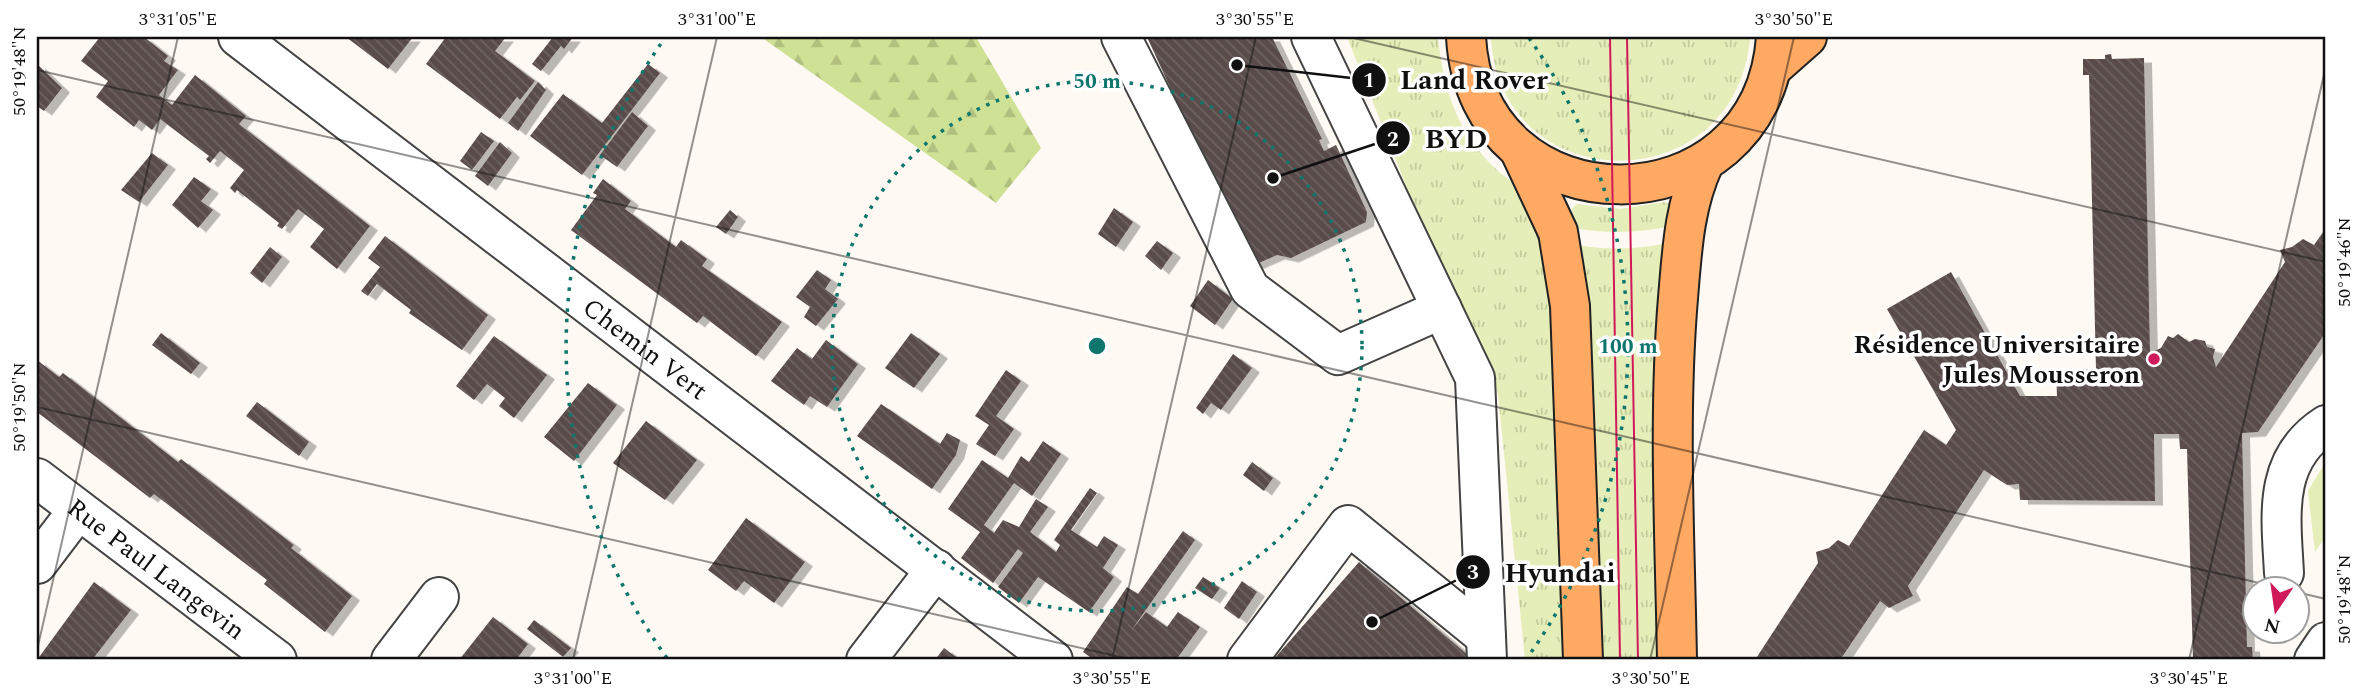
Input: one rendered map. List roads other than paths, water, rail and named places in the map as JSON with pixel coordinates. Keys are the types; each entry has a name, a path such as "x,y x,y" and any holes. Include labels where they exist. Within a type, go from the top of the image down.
{"main road":[{"path":"1466,37 1470,69 1481,99 1498,125 1520,149 1563,175 1595,184 1621,187 1661,181 1704,163 1728,145 1748,122 1762,96 1774,52 1807,37"},
{"path":"1520,149 1558,232 1570,306 1583,660"},
{"path":"1677,660 1674,398 1676,321 1686,218 1691,194 1704,163"}],"street":[{"path":"1121,37 1250,289 1338,355 1442,309"},
{"path":"1311,37 1475,378 1486,649"},
{"name":"Chemin Vert","path":"243,38 1053,660"},
{"path":"2284,573 2280,500 2287,468 2306,441 2326,425"},
{"name":"Rue Paul Langevin","path":"37,478 277,660"},
{"path":"37,564 78,510"},
{"path":"1247,660 1348,525 1486,649"},
{"path":"866,660 936,569"},
{"path":"391,660 439,597"},
{"path":"2314,660 2326,642"}],"tram line":[{"path":"1610,37 1620,660"},
{"path":"1627,37 1638,660"}],"place":[{"name":"Land Rover","path":"1237,65"},
{"name":"BYD","path":"1273,178"},
{"name":"Résidence Universitaire Jules Mousseron","path":"2154,359"},
{"name":"Hyundai","path":"1372,622"}]}
